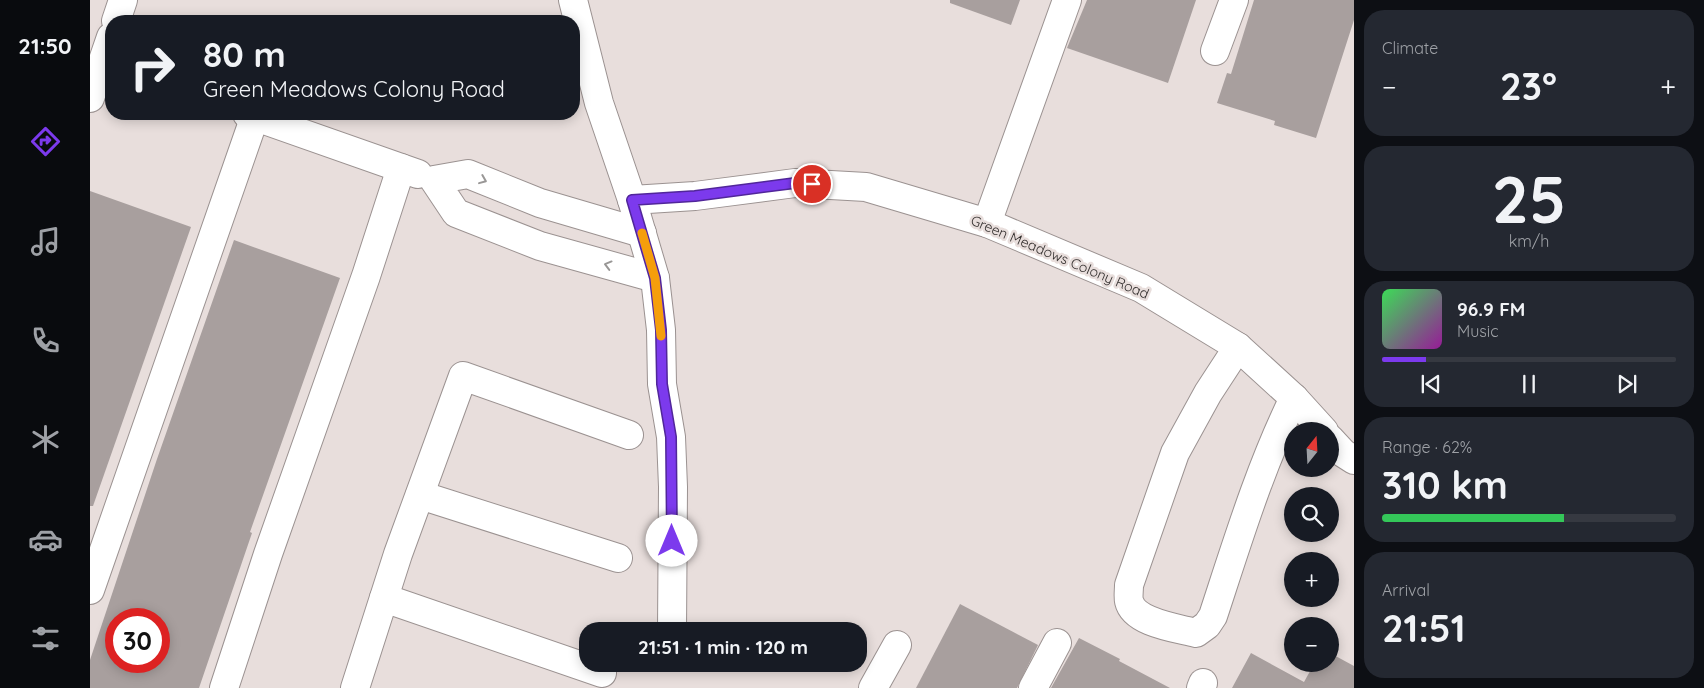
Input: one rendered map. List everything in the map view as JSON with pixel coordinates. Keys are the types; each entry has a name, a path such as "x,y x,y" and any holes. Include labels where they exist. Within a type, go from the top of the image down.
{"street":[{"path":"118,15 123,0"},
{"path":"573,0 577,15"},
{"path":"987,223 1066,0"},
{"path":"1215,51 1234,0"},
{"path":"580,29 598,103 632,200 655,278 661,330 662,384 671,437 673,487 672,622"},
{"path":"90,98 101,63"},
{"path":"90,590 249,120"},
{"path":"265,120 434,180 468,174 540,203 642,233"},
{"path":"224,688 268,554 363,286 401,168"},
{"path":"434,180 456,213 540,246 655,278"},
{"name":"Green Meadows Colony Road","path":"632,200 695,196 795,183 866,187 987,223 1141,288 1238,347 1294,398 1316,422"},
{"path":"1238,347 1208,393 1175,452 1129,585 1129,602 1134,612 1142,618 1196,633 1207,625 1214,616 1260,479 1279,428 1294,398"},
{"path":"355,688 384,598 463,376 629,435"},
{"path":"1339,448 1354,460"},
{"path":"420,495 618,558"},
{"path":"384,598 602,673"},
{"path":"1033,688 1056,643"},
{"path":"873,688 897,645"}],"building":[{"path":"950,0 1020,0 1011,25 950,3"},
{"path":"1087,0 1196,0 1168,83 1067,48"},
{"path":"1254,0 1354,0 1354,20 1316,138 1274,125 1275,121 1217,103 1227,73 1231,74"},
{"path":"90,191 191,227 93,506 90,506"},
{"path":"234,240 340,278 250,532 252,533 199,688 90,688 90,660 105,615 105,673 170,673 170,608 107,608 157,459"},
{"path":"960,604 1038,645 1017,688 916,688"},
{"path":"1079,638 1120,659 1119,661 1170,688 1051,688"},
{"path":"1251,653 1304,682 1310,672 1339,672 1339,658 1354,666 1354,688 1232,688"}],"slow traffic":[{"path":"642,233 655,278 661,336"}],"route":[{"path":"672,541 673,487 671,437 662,384 661,330 655,278 632,200 695,196 795,183 812,184"}]}
